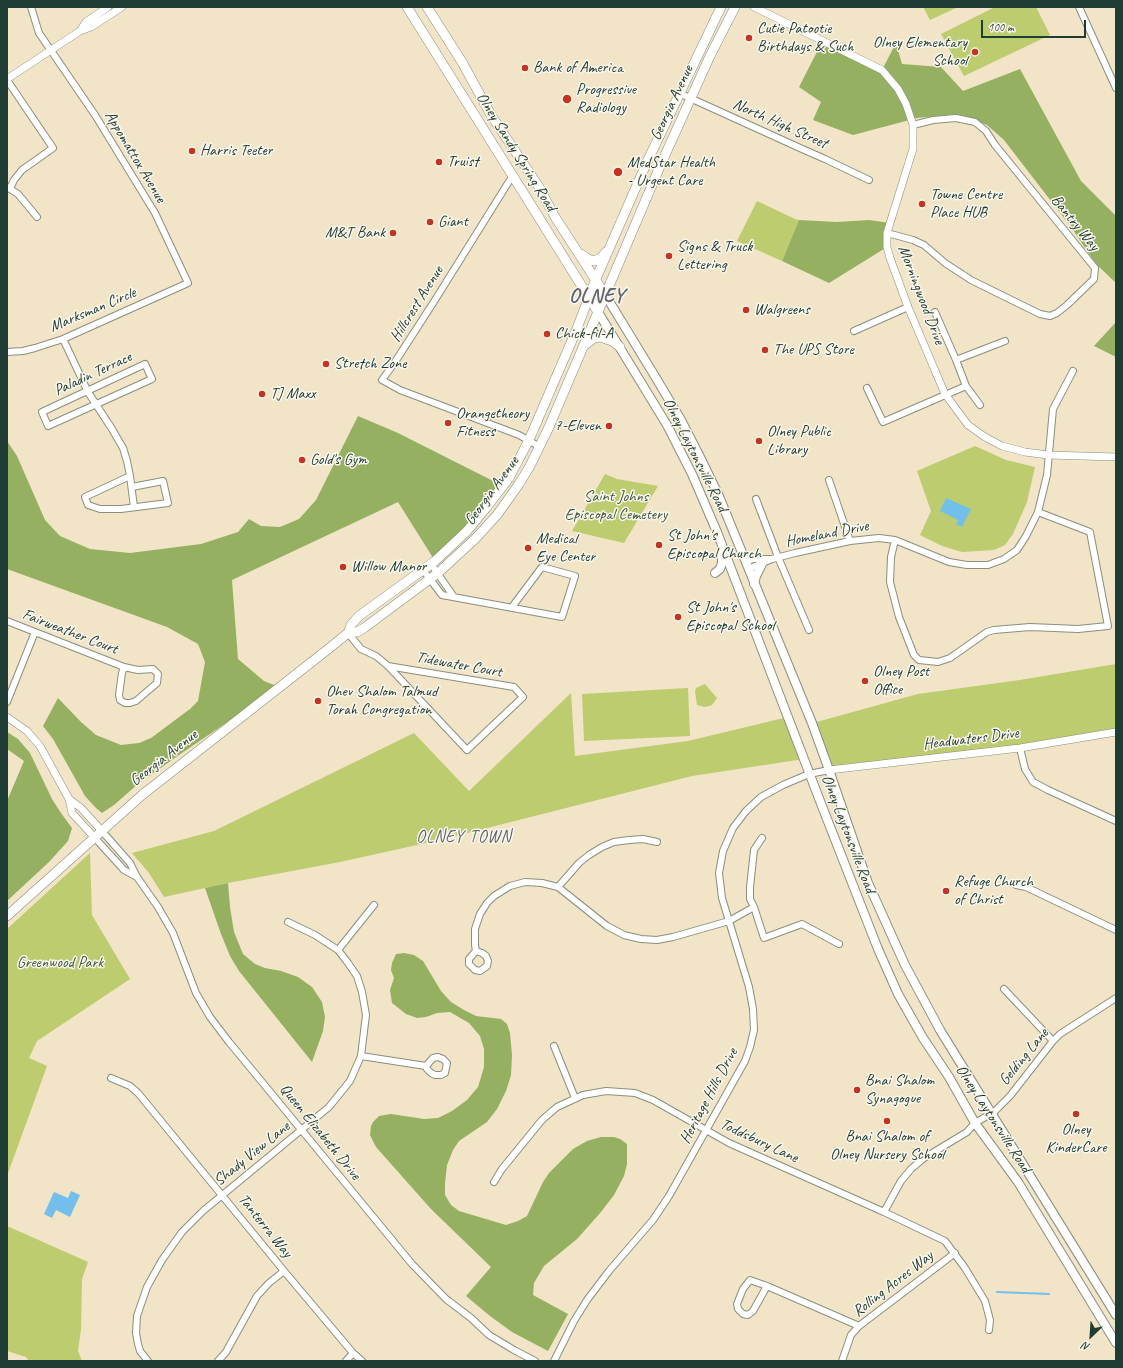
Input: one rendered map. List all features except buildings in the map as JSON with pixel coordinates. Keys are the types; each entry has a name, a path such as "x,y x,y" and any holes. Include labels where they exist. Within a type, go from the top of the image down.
{"main road":[{"name":"Olney Sandy Spring Road","path":"408,7 598,312"},
{"name":"Olney Sandy Spring Road","path":"427,7 462,62 491,115 539,187 595,281 606,296"},
{"name":"Georgia Avenue","path":"7,916 101,830 160,780 348,633 351,625 359,616 431,564 467,531 486,508 509,478 529,440 574,337 595,281 646,162 721,7"},
{"name":"Georgia Avenue","path":"348,633 357,632 364,628 438,573 475,539 497,514 519,484 540,447 690,98 735,7"},
{"path":"575,248 588,259 594,261 601,258 609,249"},
{"name":"Olney Laytonsville Road","path":"606,296 656,378 700,457 718,494 746,566 792,672 829,770 868,883 905,965 940,1030 1116,1315"},
{"name":"Olney Laytonsville Road","path":"598,312 620,346 677,443 692,474 722,544 809,774 878,949 898,994 923,1038 949,1077 975,1123 1018,1182 1116,1343"},
{"path":"584,346 594,338 600,337 612,341 620,346"},
{"path":"715,573 720,569 722,563 722,544"},
{"path":"754,584 762,564"}],"street":[{"name":"Appomattox Avenue","path":"31,7 39,33 95,115 154,213 188,283"},
{"path":"80,31 86,22 108,7"},
{"path":"37,217 18,194 9,188 22,170 53,148 7,80 80,31 92,27 122,7"},
{"name":"Morningwood Drive","path":"754,7 882,70 898,89 906,104 913,125 913,149 887,233 887,247 908,307 945,394 968,425 985,437 1002,446 1019,451 1048,455 1116,457"},
{"path":"1079,7 1115,85"},
{"name":"North High Street","path":"679,93 869,180"},
{"name":"Bantry Way","path":"887,233 913,240 924,245 946,263 971,280 1040,314 1050,316 1057,313 1094,280 1095,268 995,145 986,131 975,122 956,118 933,120 913,125"},
{"name":"Hillcrest Avenue","path":"513,175 431,306 382,380 400,390 502,428 529,440 540,447"},
{"name":"Marksman Circle","path":"7,352 23,351 63,339 188,283"},
{"path":"854,331 908,307"},
{"path":"935,312 966,386 980,405"},
{"path":"63,339 88,392 123,448 130,476 134,507"},
{"path":"956,360 1005,341"},
{"name":"Paladin Terrace","path":"145,364 152,379 96,405 48,426 42,412 88,392 145,364"},
{"name":"Homeland Drive","path":"746,566 754,559 775,558 850,541 879,538 895,540 949,562 966,565 988,565 1004,559 1016,550 1026,536 1038,512 1047,475 1053,409 1073,371"},
{"path":"868,388 882,422 966,386"},
{"path":"130,476 85,497 88,505 100,509 168,503 162,481 132,487"},
{"path":"829,480 850,541"},
{"path":"756,499 775,558 809,630"},
{"path":"895,540 891,557 890,582 899,617 914,655 919,660 938,662 950,658 987,632 994,630 1030,626 1078,629 1108,626 1090,532 1038,512"},
{"name":"Homeland Drive","path":"746,566 762,564 775,558"},
{"path":"431,564 454,597"},
{"path":"423,570 442,595 562,617 575,576 542,567 512,607"},
{"name":"Fairweather Court","path":"7,621 124,667 138,670 153,669 158,674 157,683 133,702 128,704 120,700 119,695 124,667"},
{"path":"7,702 35,632"},
{"name":"Tidewater Court","path":"348,633 361,648 376,656 388,666 467,750 522,697 514,687 388,666"},
{"path":"7,717 27,731 37,742 69,799 72,813 94,837"},
{"name":"Headwaters Drive","path":"829,770 1020,748 1116,732"},
{"path":"1020,748 1025,769 1033,782 1116,821"},
{"name":"Heritage Hills Drive","path":"554,1361 574,1321 587,1300 609,1271 657,1214 669,1196 745,1061 750,1047 754,1030 753,1009 749,987 722,898 719,873 724,851 733,828 746,811 761,797 783,785 809,774 829,770"},
{"path":"69,799 81,808 101,830"},
{"name":"Queen Elizabeth Drive","path":"101,830 130,863 137,877 158,907 173,933 196,993 210,1017 229,1042 412,1264 446,1299 490,1335 535,1361"},
{"name":"Queen Elizabeth Drive","path":"94,837 124,870 137,877"},
{"path":"762,838 754,850 750,899 764,938 802,924 839,944"},
{"path":"558,887 579,863 602,847 614,842 629,840 643,839 656,842"},
{"path":"476,951 475,929 480,914 487,903 494,896 510,886 525,882 542,883 558,887 607,926 624,935 641,939 657,940 674,937 729,921 754,908"},
{"path":"1016,885 1026,887 1116,930"},
{"path":"338,950 374,905"},
{"name":"Shady View Lane","path":"148,1361 140,1351 136,1333 137,1316 147,1287 162,1260 182,1232 202,1211 329,1107 350,1080 361,1056 366,1015 362,992 357,976 338,950 315,935 288,922"},
{"path":"1004,988 1053,1040"},
{"name":"Gelding Lane","path":"884,1212 901,1181 911,1169 924,1158 967,1132 975,1123 991,1114 1010,1096 1053,1040 1072,1025 1116,998"},
{"path":"554,1046 575,1098"},
{"path":"361,1056 426,1066"},
{"name":"Tanterra Way","path":"112,1078 130,1086 138,1093 284,1271 353,1353 362,1361"},
{"name":"Toddsbury Lane","path":"494,1182 502,1169 542,1120 557,1107 583,1095 606,1091 635,1093 653,1100 729,1143 756,1156 884,1212 945,1241 955,1253 985,1301 990,1320 989,1330"},
{"name":"Rolling Acres Way","path":"842,1361 851,1335 859,1326 955,1253"},
{"path":"218,1361 226,1352 257,1296 269,1283 284,1271"},
{"path":"767,1286 753,1311 748,1315 743,1314 738,1310 737,1304 742,1289 750,1280 767,1286 859,1326"},
{"path":"346,1361 353,1353"}],"green space":[{"path":"923,7 958,7 930,20"},
{"path":"995,7 1036,7 1050,35 964,76 941,34"},
{"path":"823,40 882,70 896,43 902,64 941,67 963,91 1020,69 1081,181 1116,216 1116,283 1096,264 1071,227 1004,140 987,125 969,117 956,114 917,118 853,135 813,120 821,102 799,87"},
{"path":"757,201 799,220 782,261 737,241"},
{"path":"799,220 837,222 869,220 890,223 887,247 829,283 782,261"},
{"path":"1116,322 1116,357 1094,346"},
{"path":"358,416 398,433 503,486 435,561 398,502 232,580 238,659 264,681 279,687 138,784 114,805 102,813 85,796 53,739 43,726 58,698 96,735 121,745 139,743 151,738 190,709 198,701 205,662 198,644 167,627 7,569 7,441 17,456 45,520 60,536 90,549 130,553 201,544 238,532 249,519 261,526 280,527 299,519 316,500"},
{"path":"975,446 1006,460 1035,467 1027,502 1013,534 1005,545 994,550 962,552 942,546 920,535 931,511 917,471"},
{"name":"Saint Johns Episcopal Cemetery","path":"605,474 617,479 658,486 624,543 572,531"},
{"path":"1116,664 1116,732 829,770 813,723 918,694 1020,680"},
{"path":"705,684 717,698 712,705 705,707 697,705 695,691 696,688"},
{"path":"688,688 690,736 584,741 582,694"},
{"path":"571,693 575,756 688,741 788,717 804,759 692,776 444,839 340,862 228,883 164,897 149,873 132,853 214,831 414,733 469,791"},
{"path":"7,732 18,739 30,753 52,799 72,828 68,841 49,862 7,901 7,801 24,761 7,749"},
{"name":"Greenwood Park","path":"90,853 92,915 130,979 37,1041 29,1058 47,1066 7,1176 7,929"},
{"path":"228,883 234,932 243,954 255,964 298,977 312,987 322,1002 325,1017 323,1031 312,1062 239,971 230,956 205,888"},
{"path":"404,953 414,955 423,961 441,991 451,1002 476,1016 501,1019 507,1024 510,1033 512,1055 511,1075 506,1091 497,1109 487,1122 459,1141 453,1150 447,1165 445,1195 451,1205 459,1211 506,1225 518,1221 527,1216 543,1182 549,1173 573,1149 587,1141 601,1137 614,1137 627,1144 627,1164 624,1176 614,1195 577,1239 544,1266 534,1283 533,1295 568,1314 548,1351 512,1332 466,1296 491,1267 431,1209 376,1147 370,1135 371,1126 379,1116 391,1114 424,1119 438,1118 452,1111 467,1100 478,1087 484,1067 484,1049 480,1036 469,1023 450,1012 437,1013 426,1017 417,1018 406,1014 392,1003 390,990 394,978 391,970 392,963 396,954"},
{"path":"7,1226 88,1262 82,1279 81,1329 78,1351 82,1361 29,1361 26,1357 7,1351"}],"water":[{"path":"946,498 971,509 962,527 956,524 958,520 940,511"},
{"path":"71,1191 80,1195 70,1217 56,1210 52,1218 44,1214 54,1192 68,1198"}],"waterway":[{"path":"997,1292 1049,1294"}],"place":[{"name":"Cutie Patootie Birthdays & Such","path":"749,38"},
{"name":"Olney Elementary School","path":"975,52"},
{"name":"Bank of America","path":"525,68"},
{"name":"Progressive Radiology","path":"567,99"},
{"name":"Harris Teeter","path":"192,151"},
{"name":"Truist","path":"439,162"},
{"name":"MedStar Health - Urgent Care","path":"618,172"},
{"name":"Towne Centre Place HUB","path":"922,204"},
{"name":"Giant","path":"430,222"},
{"name":"M&T Bank","path":"393,233"},
{"name":"Signs & Truck Lettering","path":"669,256"},
{"name":"Walgreens","path":"746,310"},
{"name":"Chick-fil-A","path":"547,334"},
{"name":"The UPS Store","path":"765,350"},
{"name":"Stretch Zone","path":"326,364"},
{"name":"TJ Maxx","path":"262,394"},
{"name":"Orangetheory Fitness","path":"448,423"},
{"name":"7-Eleven","path":"609,426"},
{"name":"Olney Public Library","path":"759,441"},
{"name":"Gold's Gym","path":"302,460"},
{"name":"St John's Episcopal Church","path":"659,545"},
{"name":"Medical Eye Center","path":"528,548"},
{"name":"Willow Manor","path":"343,567"},
{"name":"St John's Episcopal School","path":"678,617"},
{"name":"Olney Post Office","path":"865,681"},
{"name":"Ohev Shalom Talmud Torah Congregation","path":"318,701"},
{"name":"Refuge Church of Christ","path":"946,891"},
{"name":"Bnai Shalom Synagogue","path":"857,1090"},
{"name":"Olney KinderCare","path":"1076,1114"},
{"name":"Bnai Shalom of Olney Nursery School","path":"887,1121"}],"district":[{"name":"OLNEY","path":"597,297"},
{"name":"OLNEY TOWN","path":"464,838"}]}
